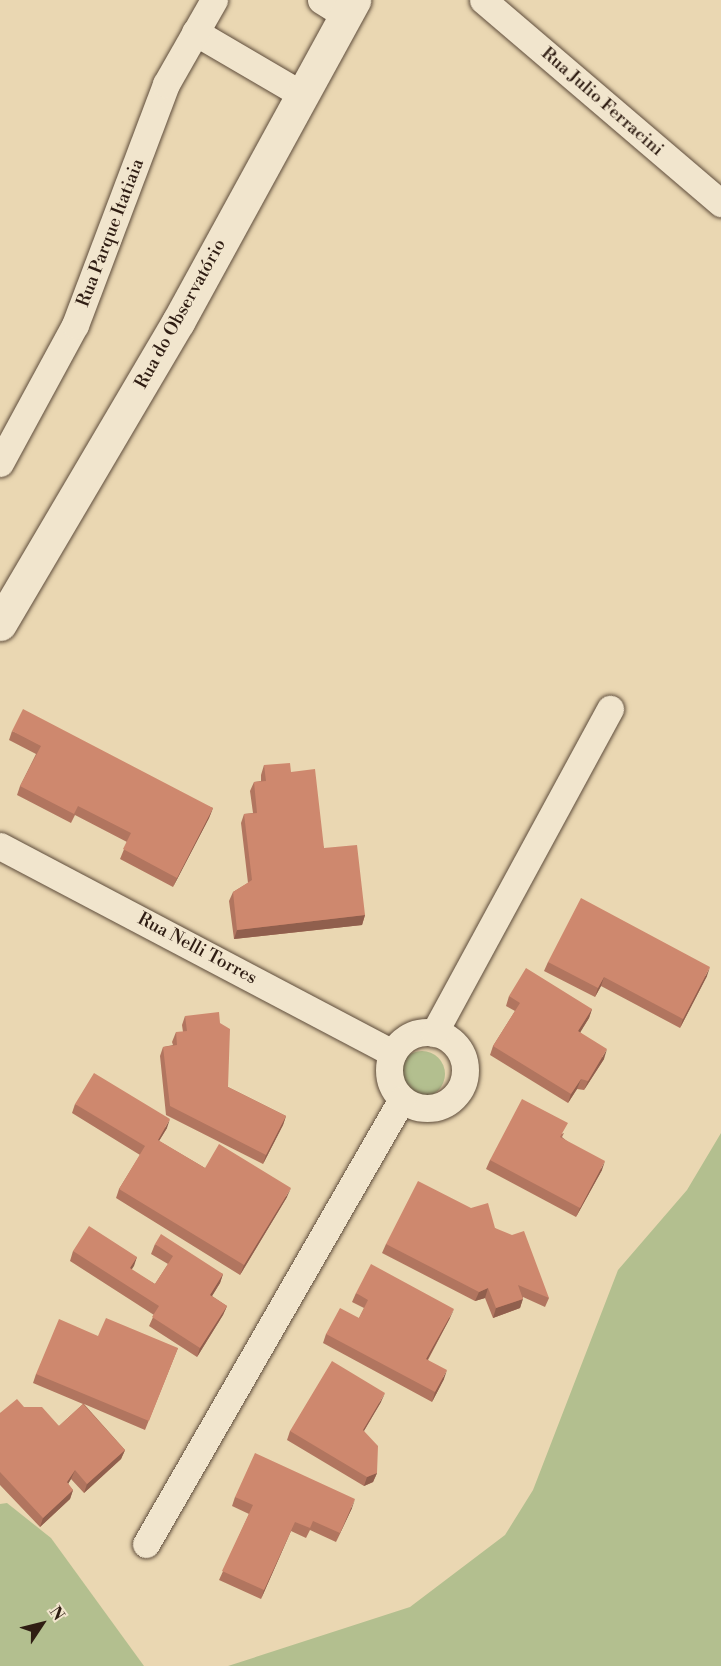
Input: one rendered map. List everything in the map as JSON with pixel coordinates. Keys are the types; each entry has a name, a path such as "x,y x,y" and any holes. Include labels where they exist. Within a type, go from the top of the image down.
{"street":[{"name":"Rua Parque Itatiaia","path":"0,463 75,325 166,84 214,0"},
{"name":"Rua Julio Ferracini","path":"483,0 721,203"},
{"name":"Rua do Observatório","path":"0,624 178,322 301,94 340,5"},
{"path":"195,32 301,94"},
{"path":"434,1033 610,709"},
{"name":"Rua Nelli Torres","path":"0,846 393,1053"},
{"path":"434,1033 462,1056 460,1086 438,1107 412,1106 402,1099 389,1077 393,1053 410,1035 434,1033"},
{"path":"146,1544 402,1099"}],"green space":[{"path":"422,1051 438,1058 445,1074 438,1090 422,1097 406,1090 399,1074 406,1058"},
{"path":"721,1133 721,1666 228,1666 410,1607 505,1535 533,1490 618,1270 687,1190"},
{"path":"7,1503 51,1538 144,1666 0,1666 0,1504"}],"building":[{"path":"23,709 213,808 177,878 123,849 131,833 78,806 74,814 20,786 41,746 12,731"},
{"path":"290,763 291,772 315,769 324,848 357,845 365,915 237,930 233,892 252,880 244,814 257,813 254,782 266,781 264,765"},
{"path":"581,898 710,967 683,1019 604,977 598,988 548,962"},
{"path":"526,968 592,1009 578,1031 607,1049 588,1081 581,1079 571,1094 493,1046 520,1003 509,996"},
{"path":"219,1012 220,1023 230,1029 228,1087 286,1116 266,1155 170,1106 163,1047 177,1045 176,1032 187,1031 185,1016"},
{"path":"94,1073 170,1119 158,1140 205,1168 219,1144 291,1188 244,1265 119,1189 145,1146 75,1104"},
{"path":"522,1099 568,1123 560,1137 605,1161 580,1208 490,1160"},
{"path":"418,1181 471,1208 488,1203 495,1228 512,1235 524,1231 549,1298 518,1285 523,1299 496,1308 488,1288 479,1292 386,1244"},
{"path":"89,1226 137,1257 130,1268 155,1284 173,1256 155,1244 161,1234 223,1274 210,1295 227,1306 200,1348 152,1317 159,1306 73,1251"},
{"path":"371,1264 454,1309 426,1359 447,1370 435,1392 326,1334 340,1308 359,1318 368,1300 356,1293"},
{"path":"106,1318 178,1348 149,1421 36,1374 59,1319 98,1336"},
{"path":"332,1361 385,1393 363,1430 378,1446 377,1473 367,1477 290,1431"},
{"path":"17,1399 24,1407 42,1407 59,1426 83,1404 125,1450 87,1484 75,1470 67,1482 73,1490 43,1518 0,1472 0,1413"},
{"path":"255,1453 355,1499 340,1533 313,1521 310,1528 295,1522 264,1590 222,1571 253,1505 235,1497"}]}
